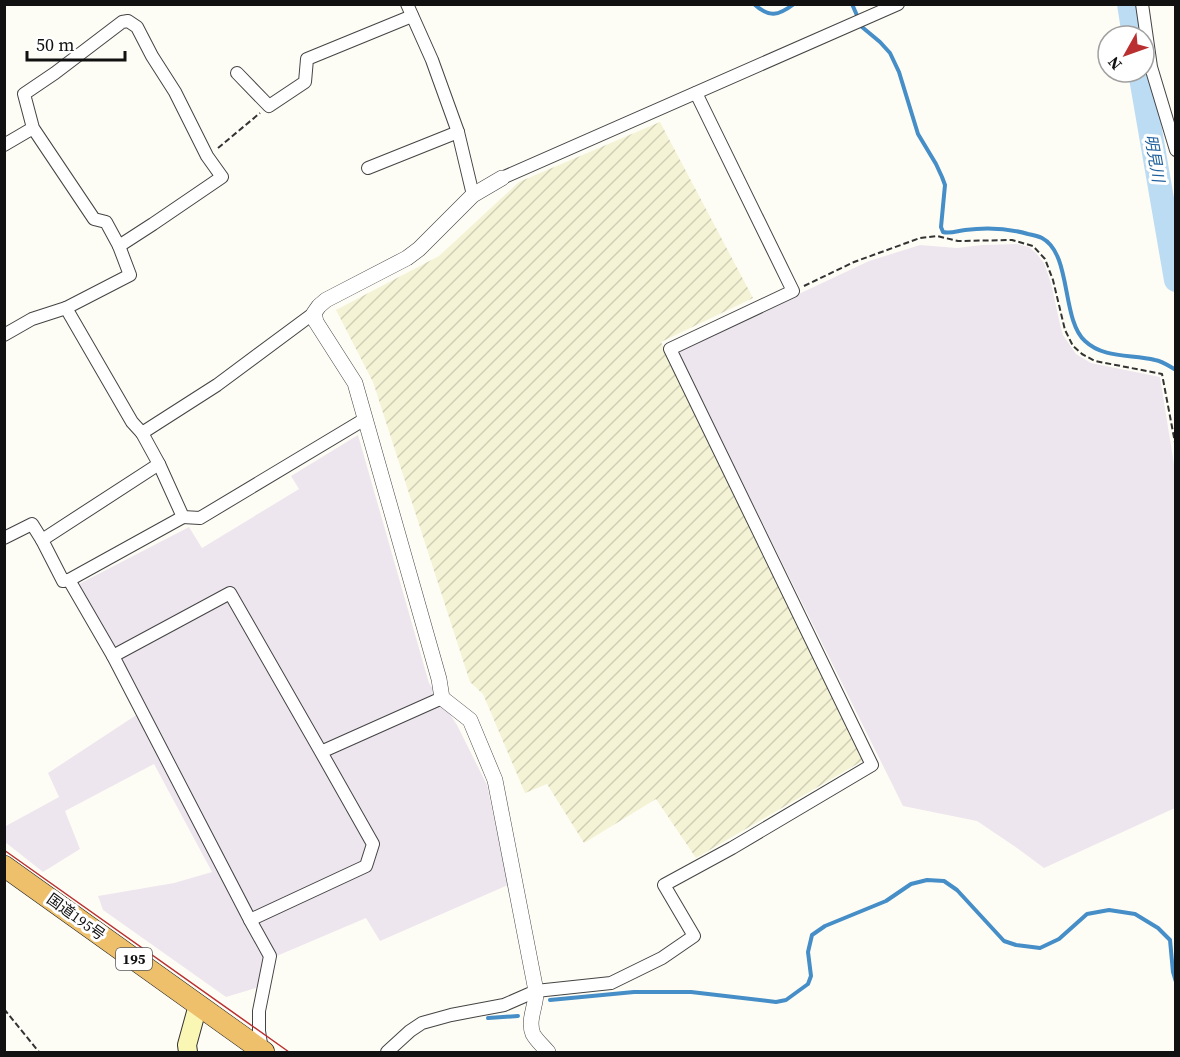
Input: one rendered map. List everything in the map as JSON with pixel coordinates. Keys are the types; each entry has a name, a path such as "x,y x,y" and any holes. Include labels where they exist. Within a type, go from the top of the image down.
{"highway":[{"name":"国道195号","path":"4,867 263,1052"}],"main road":[{"path":"188,1053 187,1045 198,1005"}],"street":[{"path":"142,433 217,385 314,313 318,306 326,300 384,271 419,249 473,195 502,178 898,4"},
{"path":"1142,4 1151,66 1176,150"},
{"path":"237,73 269,106 305,82 307,59 409,10 432,60 458,132 473,195"},
{"path":"4,335 32,319 66,308 130,275 119,246 106,222 94,219 33,128 24,94 122,22 128,21 137,27 175,92 207,156 222,177 119,246"},
{"path":"387,1053 422,1023 504,1005 536,991 611,984 662,958 694,936 664,885 732,848 872,765 670,349 793,291 696,93"},
{"path":"4,145 33,128"},
{"path":"368,168 458,132"},
{"path":"66,308 132,422 142,433 183,517"},
{"path":"314,313 316,322 355,383 436,668 442,698 470,720 495,780 536,991 531,1019 533,1033 548,1053"},
{"path":"4,538 32,524 63,581 69,580 183,517 200,518 365,419"},
{"path":"42,540 159,464"},
{"path":"69,580 113,656 270,957 259,1011 259,1031 263,1052"},
{"path":"113,656 230,593 373,844 366,866 250,920"},
{"path":"321,752 442,698"}],"path":[{"path":"207,156 269,106"},
{"path":"793,291 854,262 920,238 937,236 958,241 1012,240 1033,246 1045,259 1053,280 1065,330 1073,346 1095,362 1162,374 1176,448"},
{"path":"4,1009 39,1053"}],"shaded area":[{"path":"1017,244 1029,247 1044,263 1063,335 1076,354 1091,363 1160,377 1176,477 1175,808 1044,868 977,821 903,806 677,351 869,261 920,245 957,248"},
{"path":"358,435 429,683 457,725 487,785 508,885 380,941 366,918 265,961 256,988 226,997 103,910 98,896 174,883 212,872 154,764 65,811 80,849 43,872 5,842 4,827 59,797 48,773 147,708 79,584 189,527 202,548 299,489 291,476"}],"green space":[{"path":"660,122 753,298 661,342 864,760 696,858 656,799 584,843 547,784 525,793 483,694 470,682 373,382 336,310 439,256 519,182"}],"waterway":[{"path":"754,4 764,12 774,14 794,4"},
{"path":"852,4 862,27 890,53 899,72 918,134 942,177 945,185 941,227 943,232 997,229 1042,238 1051,246 1058,258 1072,318 1077,331 1085,341 1101,351 1158,361 1176,370"},
{"name":"明見川","path":"1129,4 1132,24"},
{"name":"明見川","path":"1142,84 1176,280"},
{"path":"550,1000 634,992 691,992 776,1002 786,1000 808,984 811,976 808,952 812,935 825,926 886,901 911,884 927,880 944,881 957,890 1004,941 1016,945 1040,948 1059,939 1087,914 1109,910 1135,914 1158,928 1170,940 1176,982"},
{"path":"488,1018 518,1016"}],"tram line":[{"path":"4,850 289,1052"}]}
